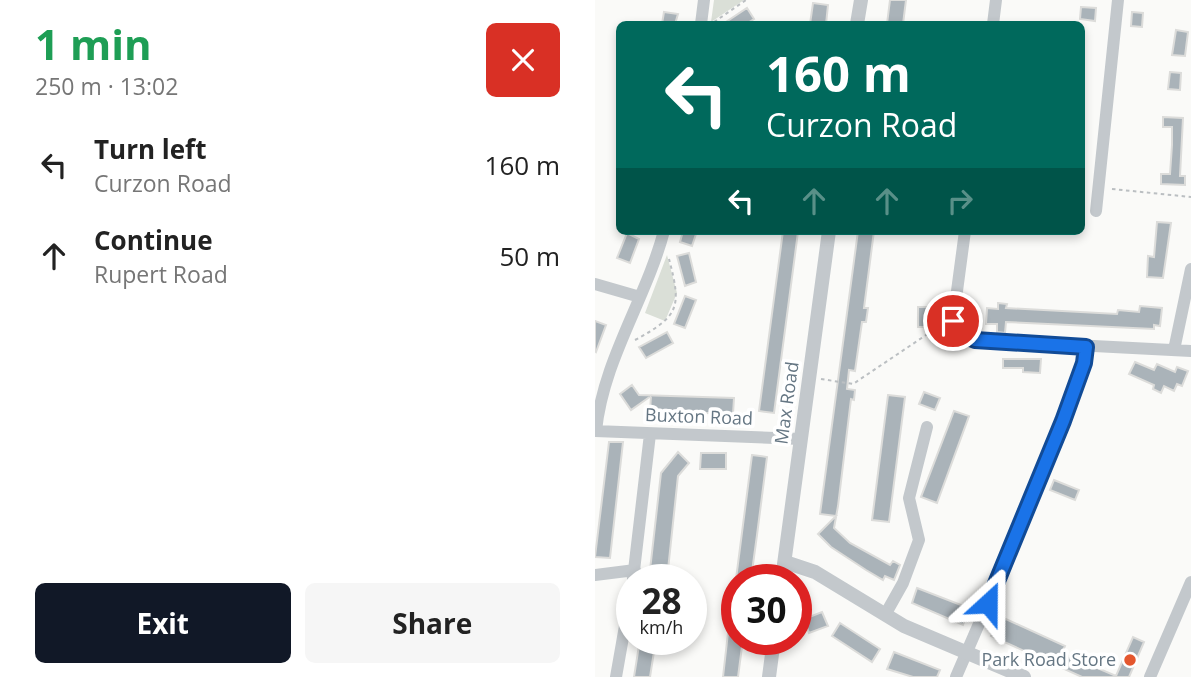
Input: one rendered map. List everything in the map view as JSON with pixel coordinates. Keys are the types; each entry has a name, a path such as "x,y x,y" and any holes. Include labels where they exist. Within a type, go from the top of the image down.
{"street":[{"path":"701,21 704,0"},
{"path":"858,21 861,0"},
{"path":"993,21 996,0"},
{"path":"1096,211 1118,0"},
{"path":"596,431 598,408 663,235"},
{"name":"Max Road","path":"785,562 828,235"},
{"path":"964,235 953,321 955,332 975,340 1191,351"},
{"path":"1174,350 1191,269"},
{"path":"595,284 641,297"},
{"path":"956,677 1030,506 1080,375 1086,347"},
{"path":"885,615 902,583 919,540 909,498 926,427"},
{"name":"Buxton Road","path":"596,431 801,439"},
{"path":"635,564 650,434"},
{"path":"785,562 815,572 885,615 1024,677"},
{"path":"595,575 616,575"},
{"path":"1150,677 1191,582"},
{"path":"616,677 620,655"},
{"path":"769,677 772,655"}],"path":[{"path":"714,21 746,0"},
{"path":"1099,188 1191,197"},
{"path":"619,349 666,323 678,293 669,258"},
{"path":"810,378 853,384 943,323 953,321"}],"shaded area":[{"path":"714,0 744,0 712,21"},
{"path":"667,255 677,293 665,321 645,313"}],"building":[{"path":"890,0 906,0 903,21 887,21"},
{"path":"813,3 828,5 826,21 810,21"},
{"path":"1081,7 1096,8 1095,21 1080,19"},
{"path":"747,8 754,19 751,21 728,21"},
{"path":"664,12 678,14 676,21 662,21"},
{"path":"1132,12 1143,13 1142,27 1131,26"},
{"path":"1176,30 1188,32 1185,56 1172,55"},
{"path":"1170,72 1181,73 1180,90 1168,89"},
{"path":"1163,117 1183,118 1180,176 1185,176 1185,185 1161,184 1161,174 1170,174 1172,145 1172,127 1163,127"},
{"path":"1157,222 1171,223 1163,278 1147,277 1148,256 1154,257"},
{"path":"626,235 639,239 630,263 617,258"},
{"path":"682,235 696,235 692,246 680,242"},
{"path":"782,235 798,235 774,413 759,411"},
{"path":"857,235 873,235 864,308 868,308 866,322 862,322 855,371 849,370 847,389 855,390 854,400 851,399 838,506 834,528 850,543 890,565 893,561 900,565 894,580 885,576 883,580 831,547 818,534 836,516 820,514"},
{"path":"689,253 696,282 685,286 677,256"},
{"path":"685,296 696,300 685,328 674,324"},
{"path":"998,303 1007,304 1006,308 1117,314 1118,310 1139,312 1140,306 1162,308 1160,326 1154,325 1154,329 1006,322 1005,333 997,332 997,324 986,324 987,308 998,309"},
{"path":"918,307 933,307 934,327 918,327"},
{"path":"595,321 606,325 596,352 595,351"},
{"path":"667,332 673,343 646,358 639,347"},
{"path":"1003,359 1041,359 1040,373 1023,372 1023,368 1003,368"},
{"path":"1135,362 1154,370 1157,364 1175,372 1177,367 1188,371 1182,386 1177,384 1174,391 1164,386 1161,393 1153,389 1154,385 1129,374"},
{"path":"632,385 639,395 734,398 733,414 650,411 651,396 631,410 620,394"},
{"path":"924,392 940,398 935,410 919,404"},
{"path":"888,395 905,397 889,522 872,520"},
{"path":"954,411 969,416 937,503 921,497"},
{"path":"609,442 623,442 610,558 595,557"},
{"path":"678,452 689,463 678,476 669,564 651,564 661,473"},
{"path":"701,453 726,453 726,469 700,469"},
{"path":"752,455 767,457 753,564 738,564"},
{"path":"1054,480 1079,490 1075,500 1050,490"},
{"path":"917,588 974,610 963,625 912,603"},
{"path":"822,612 828,626 812,632 812,616"},
{"path":"997,615 1065,646 1062,653 1116,676 1133,637 1144,642 1129,677 1082,677 991,636"},
{"path":"840,623 880,649 872,662 832,636"},
{"path":"894,652 940,670 937,677 913,677 887,669"},
{"path":"637,655 653,655 650,677 634,677"},
{"path":"725,655 741,655 738,677 723,677"}],"place":[{"name":"Park Road Store","path":"1130,660"}],"route":[{"path":"953,321 955,332 975,340 1086,347 1084,363 1063,421 988,603"}]}
